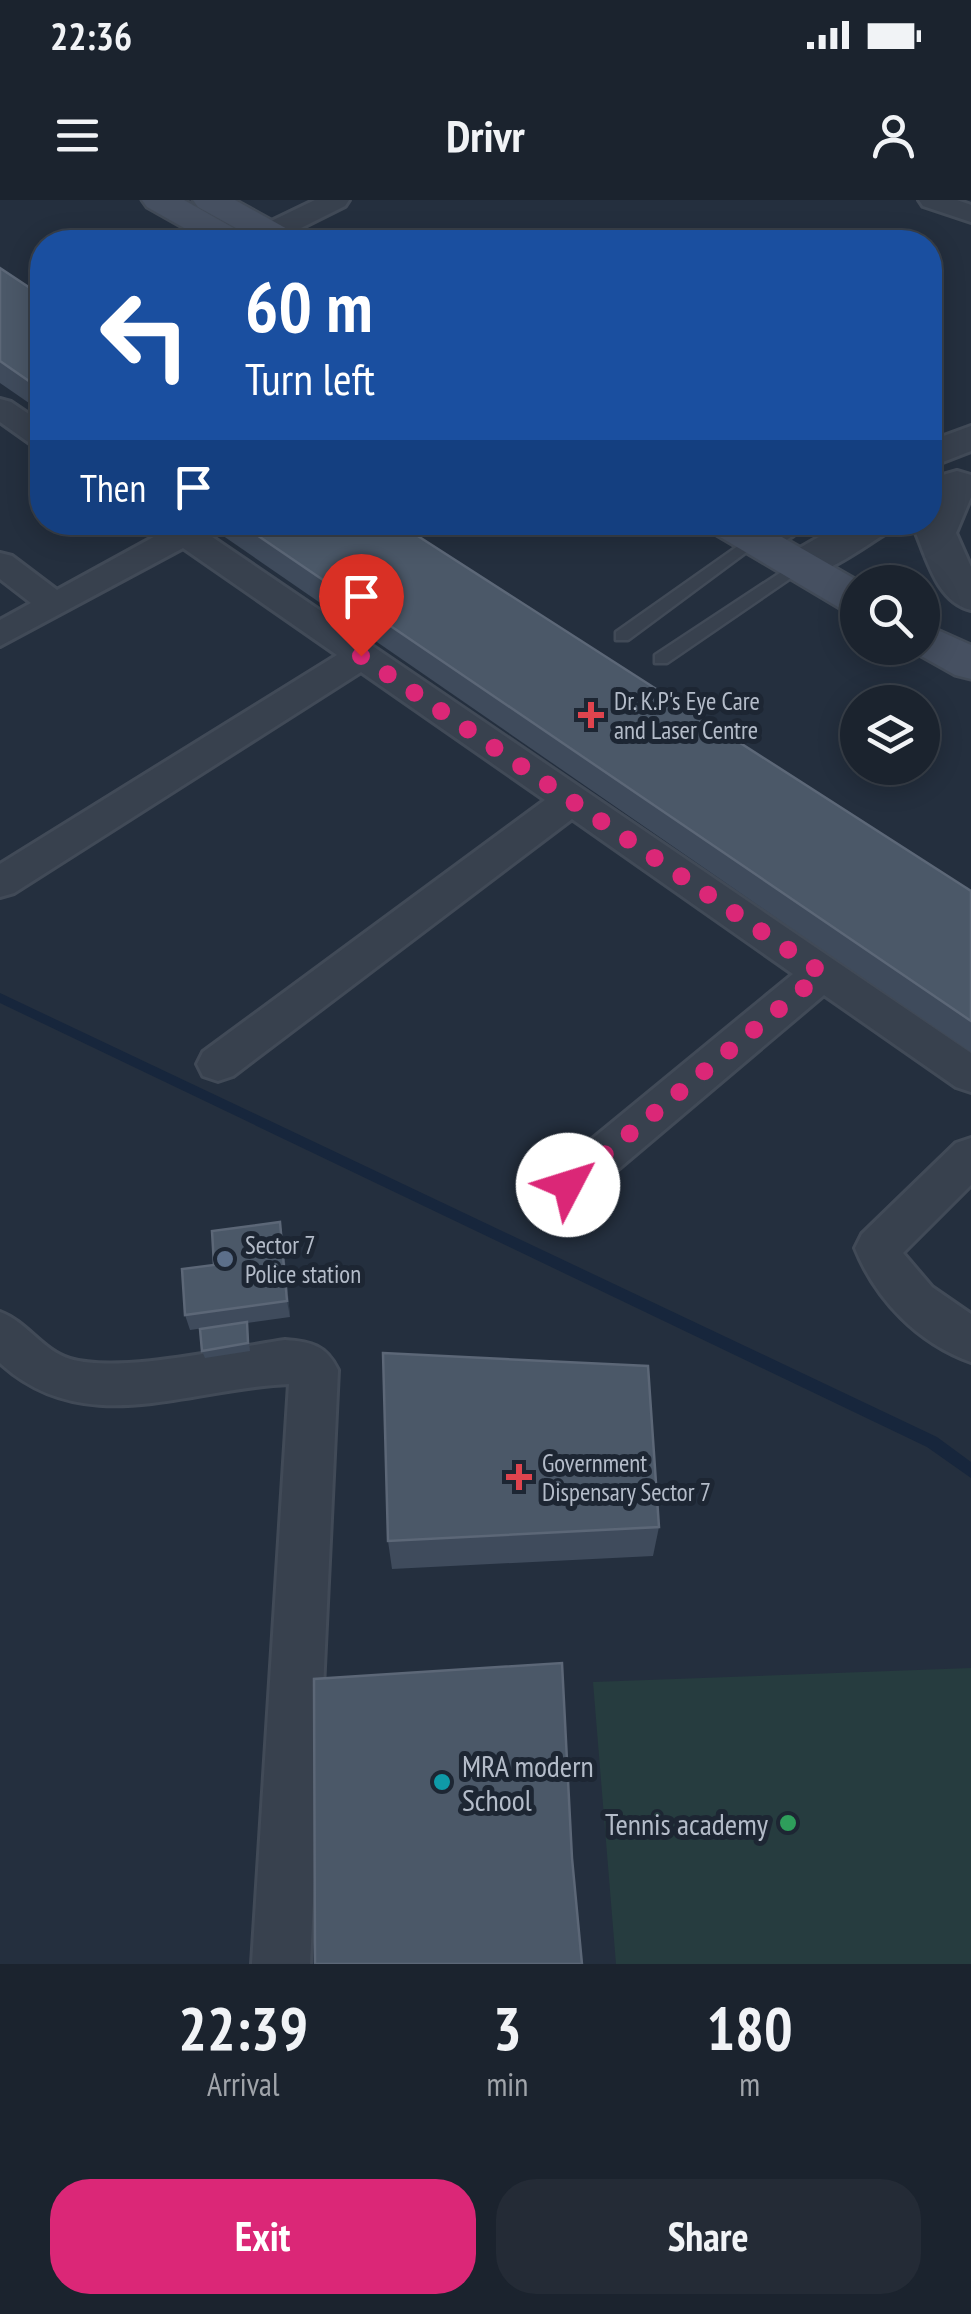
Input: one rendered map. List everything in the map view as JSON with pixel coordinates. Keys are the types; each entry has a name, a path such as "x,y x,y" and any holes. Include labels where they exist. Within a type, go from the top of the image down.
{"main road":[{"path":"159,200 213,230"},
{"path":"210,200 264,230"},
{"path":"777,535 814,557 840,565"},
{"path":"814,557 840,582"},
{"path":"940,610 971,626"},
{"path":"940,646 971,664"}],"street":[{"path":"932,200 971,214"},
{"path":"288,230 324,202"},
{"path":"0,408 30,429"},
{"path":"942,503 947,478 971,437"},
{"path":"0,634 165,535"},
{"path":"186,535 971,1075"},
{"path":"814,557 853,535"},
{"path":"937,535 956,578 971,598"},
{"path":"0,563 54,604"},
{"path":"0,883 361,656"},
{"path":"218,1064 570,800"},
{"path":"568,1185 822,973"},
{"path":"971,1156 878,1248 886,1272 905,1294 971,1341"},
{"path":"0,1333 52,1376 71,1382 142,1379 285,1362 307,1363 314,1370 281,1964"}],"lane":[{"path":"622,636 754,535"},
{"path":"661,660 814,557"}],"green space":[{"name":"Tennis academy","path":"971,1668 971,1964 616,1964 593,1682"}],"building":[{"path":"0,268 30,288 30,382 0,361"},
{"path":"257,535 416,535 971,891 971,1021"},
{"path":"280,1222 287,1301 185,1315 182,1269 214,1265 212,1231"},
{"path":"247,1322 248,1343 202,1351 200,1329"},
{"name":"Government Dispensary Sector 7","path":"383,1353 648,1366 659,1527 388,1541"},
{"name":"MRA modern School","path":"562,1663 582,1964 315,1964 314,1679"}],"waterway":[{"path":"0,998 932,1442 971,1471"}],"place":[{"name":"Dr. K.P's Eye Care and Laser Centre","path":"591,715"},
{"name":"Sector 7 Police station","path":"225,1259"},
{"name":"Government Dispensary Sector 7","path":"519,1477"},
{"name":"MRA modern School","path":"442,1782"},
{"name":"Tennis academy","path":"788,1823"}],"route":[{"path":"361,656 822,973 568,1185"}]}
